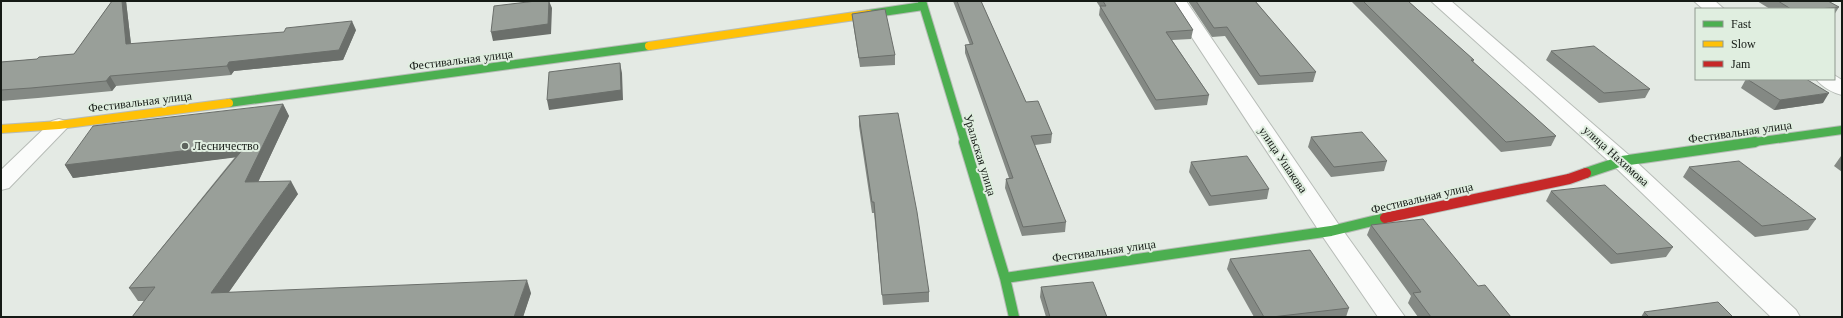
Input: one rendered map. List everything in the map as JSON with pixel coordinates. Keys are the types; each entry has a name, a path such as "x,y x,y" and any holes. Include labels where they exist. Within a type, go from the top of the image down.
{"street":[{"name":"улица Ушакова","path":"1177,1 1331,230 1392,317"},
{"name":"улица Нахимова","path":"1440,1 1622,161 1787,317"},
{"path":"1703,1 1714,8"},
{"name":"Фестивальная улица","path":"1,129 59,124 530,63 922,4"},
{"name":"Уральская улица","path":"922,4 1005,278 1014,317"},
{"path":"1828,80 1842,89"},
{"path":"1,183 59,124"},
{"name":"Фестивальная улица","path":"1005,278 1331,230 1460,201 1569,179 1622,161 1842,130"}],"building":[{"path":"112,1 122,1 126,44 284,32 286,28 352,21 339,50 229,62 227,66 110,76 106,81 1,90 1,62 74,54"},
{"path":"549,1 548,24 491,32 494,6"},
{"path":"957,1 981,1 1026,102 1038,101 1052,134 1031,136 1066,222 1023,227 1006,179 1013,178 965,45 973,44"},
{"path":"1103,1 1174,1 1193,30 1166,32 1209,95 1156,100 1100,6 1106,6"},
{"path":"1196,1 1255,1 1316,72 1260,76 1227,27 1214,28"},
{"path":"1363,1 1408,1 1556,136 1506,142"},
{"path":"1778,1 1828,1 1839,7 1829,8 1789,8"},
{"path":"885,9 895,55 859,58 852,14"},
{"path":"1594,46 1650,89 1604,93 1551,51"},
{"path":"620,63 621,90 547,100 549,72"},
{"path":"1749,80 1808,80 1829,93 1780,100"},
{"path":"283,104 245,182 291,181 211,293 527,280 514,317 132,317 155,287 129,288 248,143 65,165 93,126"},
{"path":"898,113 917,212 929,292 882,295 874,202 872,202 859,116"},
{"path":"1362,132 1387,161 1334,167 1311,137"},
{"path":"1247,156 1269,189 1211,196 1191,162"},
{"path":"1739,161 1816,219 1762,226 1689,167"},
{"path":"1605,185 1673,247 1617,254 1551,191"},
{"path":"1423,219 1478,286 1485,285 1511,317 1431,317 1413,293 1421,292 1371,225"},
{"path":"1310,250 1349,308 1264,317 1230,259"},
{"path":"1093,282 1107,317 1050,317 1041,287"},
{"path":"1718,302 1733,317 1649,317 1644,312"}],"traffic: fast":[{"path":"922,1 1005,278 1014,317"},
{"path":"869,14 923,6"},
{"path":"229,103 649,46"},
{"path":"1586,173 1622,161 1842,130"},
{"path":"1005,278 1331,231 1385,218"}],"traffic: slow":[{"path":"649,46 869,14"},
{"path":"1,129 59,125 229,103"}],"traffic: jam":[{"path":"1385,218 1569,179 1586,173"}],"place":[{"name":"Лесничество","path":"185,146"}]}
